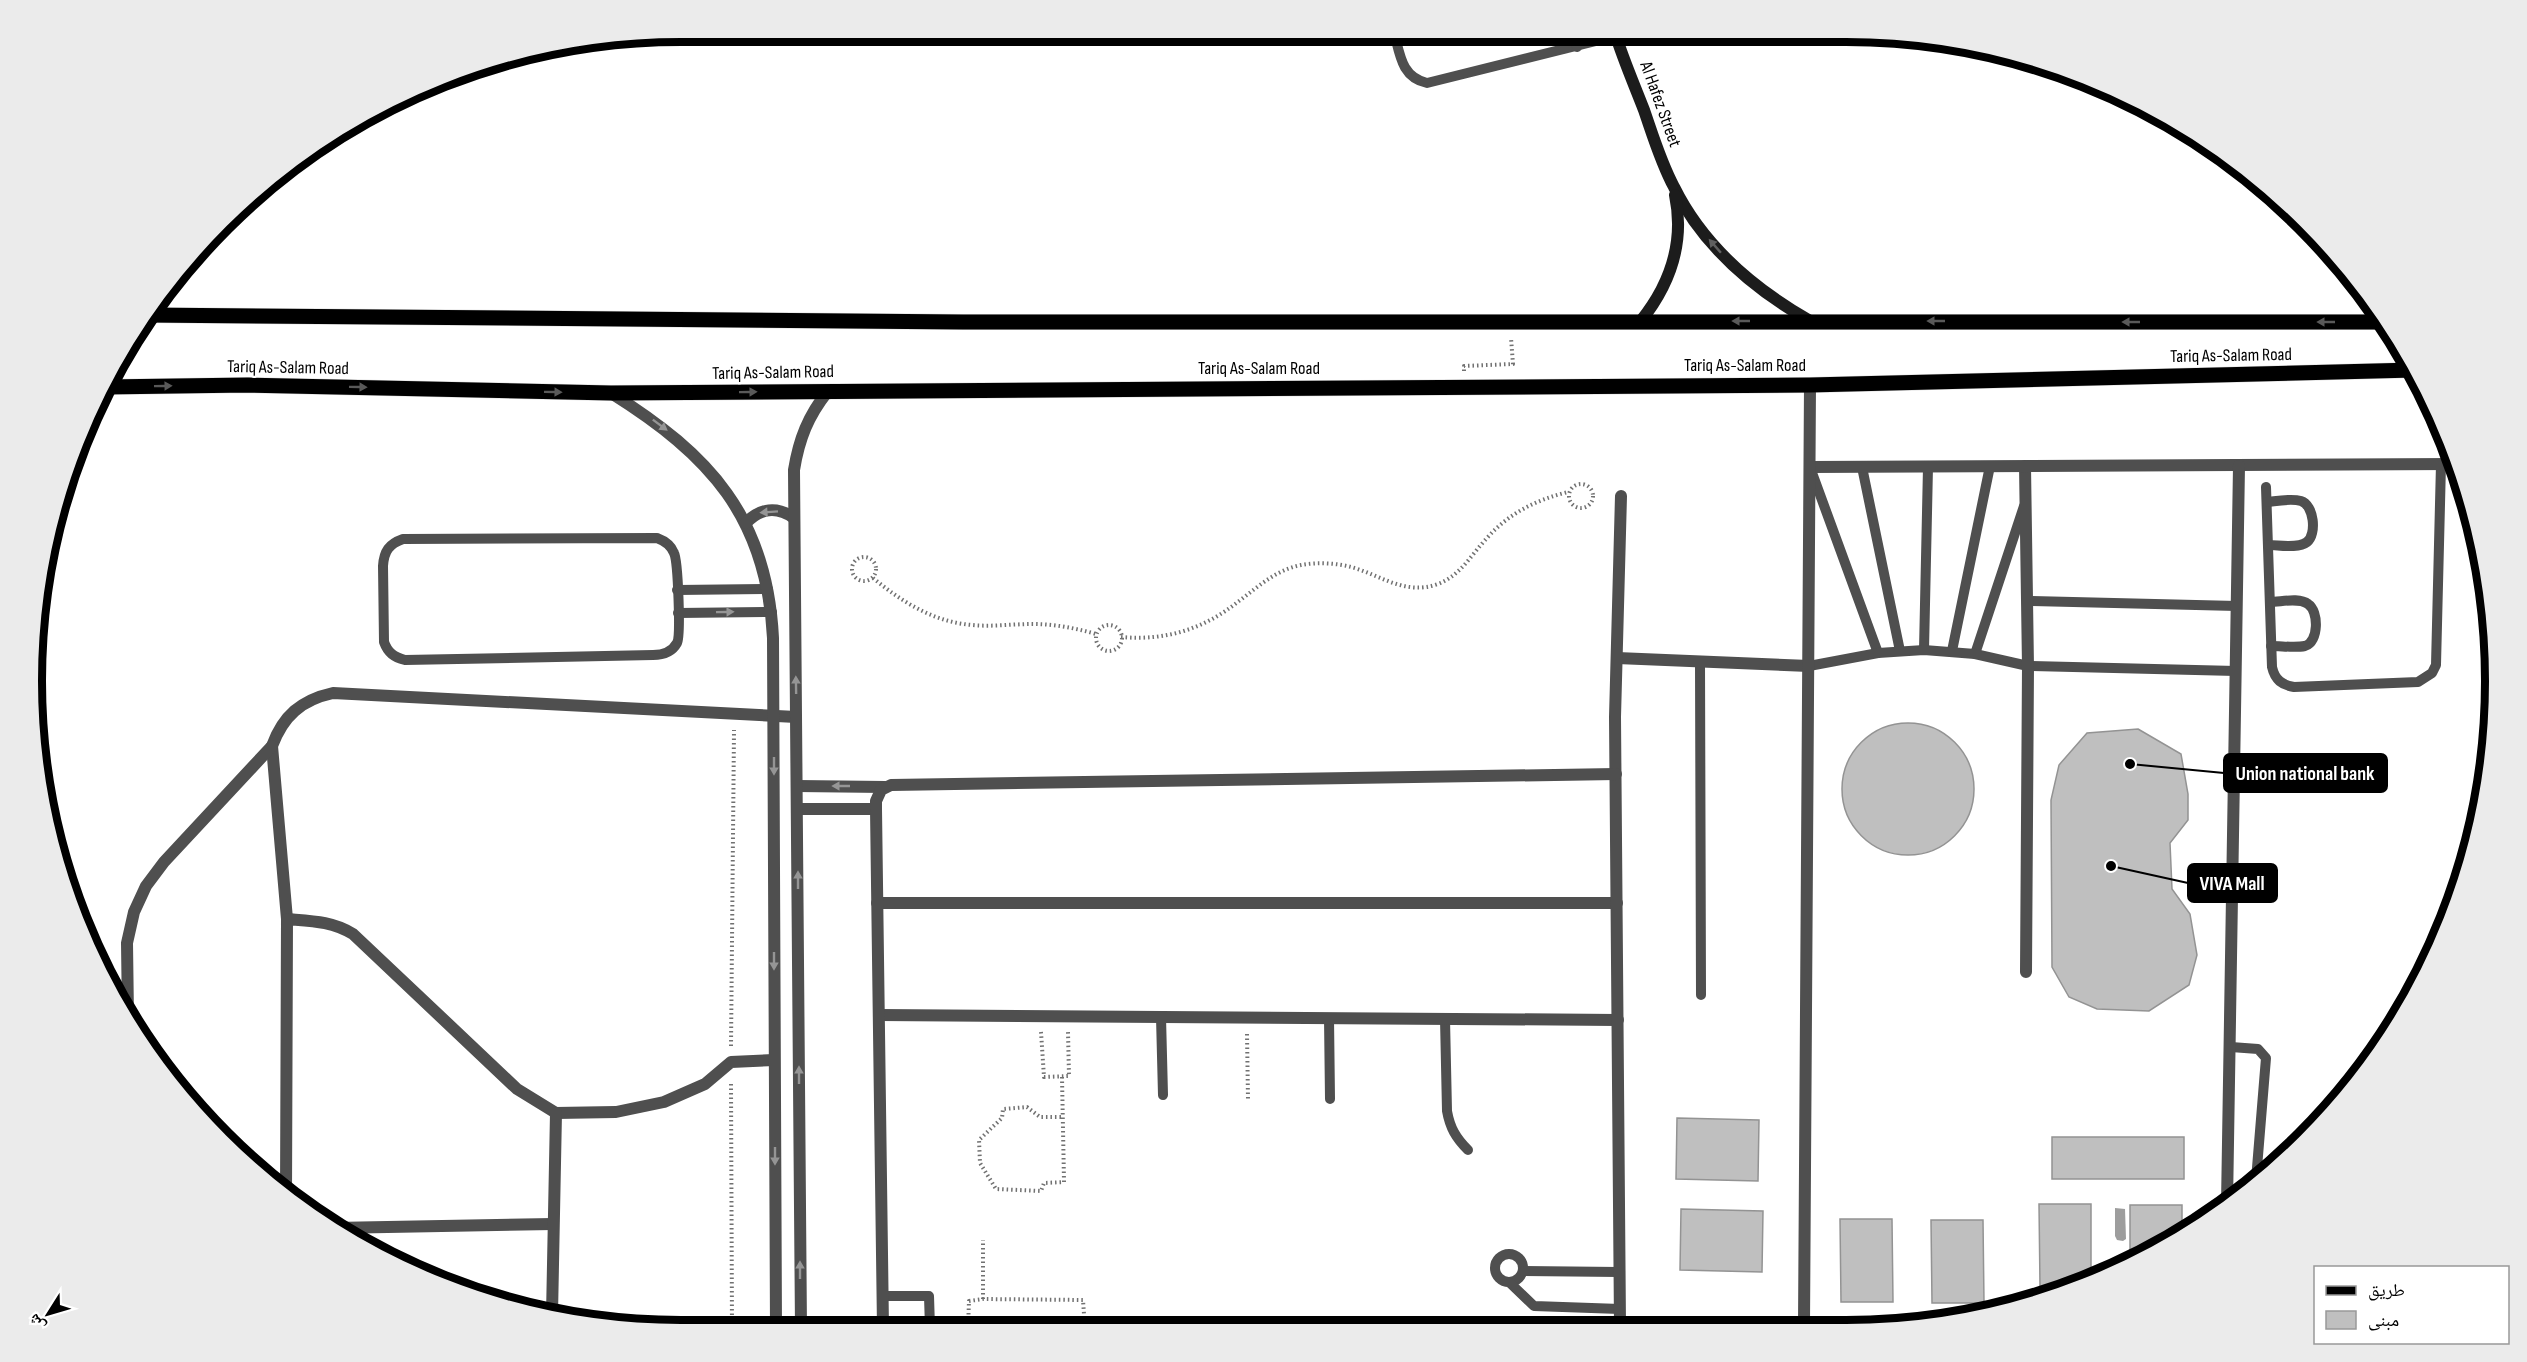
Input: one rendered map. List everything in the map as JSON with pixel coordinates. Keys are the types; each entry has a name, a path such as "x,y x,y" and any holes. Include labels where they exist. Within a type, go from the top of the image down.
{"main road":[{"name":"Al Hafez Street","path":"1619,42 1674,188 1703,232 1738,271 1761,290 1809,321"},
{"name":"Al Hafez Street","path":"1640,322 1654,305 1672,267 1679,228 1674,188"},
{"name":"Tariq As-Salam Road","path":"158,315 963,322 2374,322"},
{"name":"Tariq As-Salam Road","path":"114,387 248,384 611,393 1810,385 2404,370"}],"street":[{"path":"1804,1320 1810,385"},
{"path":"801,1320 794,470 797,448 804,427 814,408 828,391"},
{"path":"611,393 658,424 701,461 746,523 758,549 768,589 771,612 773,715 776,1320"},
{"path":"1810,467 2446,464"},
{"path":"2025,466 2028,666 2026,972"},
{"path":"2227,1193 2239,466"},
{"path":"1620,1320 1616,774 1621,496"},
{"path":"746,523 760,512 768,510 786,513 794,518"},
{"path":"1617,658 1809,666"},
{"path":"128,1000 127,943 134,912 146,885 164,862 272,746 278,730 288,716 300,704 316,697 333,693 796,717"},
{"path":"272,746 287,919 286,1183"},
{"path":"797,786 885,787 1616,774"},
{"path":"883,1320 876,809 878,795 885,787"},
{"path":"797,808 876,809"},
{"path":"877,903 1617,903"},
{"path":"287,919 327,922 340,926 353,934 517,1089 556,1113 616,1112 664,1102 705,1084 731,1062 774,1060"},
{"path":"879,1015 1618,1020"},
{"path":"552,1307 556,1113"},
{"path":"351,1228 553,1224"}],"lane":[{"path":"1397,42 1404,69 1410,76 1426,82 1592,42"},
{"path":"1576,42 1577,47"},
{"path":"2266,487 2273,673 2282,684 2288,686 2418,682 2432,673 2436,656 2441,464"},
{"path":"1952,651 1990,466"},
{"path":"1810,467 1878,653"},
{"path":"1863,467 1900,651"},
{"path":"1924,650 1928,467"},
{"path":"1975,654 2026,500"},
{"path":"2267,502 2300,501 2311,511 2312,534 2306,543 2269,545"},
{"path":"657,538 669,545 676,558 677,590 679,636 667,653 660,655 405,660 391,655 384,642 383,557 387,548 403,539 657,538"},
{"path":"677,590 768,589"},
{"path":"2027,601 2237,606"},
{"path":"2270,602 2298,601 2308,604 2314,612 2315,634 2309,644 2304,646 2271,646"},
{"path":"678,613 771,612"},
{"path":"1809,666 1878,653 1924,650 1975,654 2028,666 2236,671"},
{"path":"1700,663 1701,995"},
{"path":"1161,1017 1163,1095"},
{"path":"1329,1018 1330,1099"},
{"path":"1445,1019 1447,1111 1450,1126 1457,1140 1468,1150"},
{"path":"2231,1047 2258,1049 2266,1058 2257,1170"},
{"path":"1508,1254 1518,1257 1524,1266 1524,1271 1519,1280 1504,1282 1496,1274 1496,1264 1503,1255 1508,1254"},
{"path":"1524,1271 1619,1272"},
{"path":"1510,1283 1534,1306 1620,1310"},
{"path":"882,1296 929,1296 930,1320"}],"path":[{"path":"1466,386 1464,366 1513,363 1510,322"},
{"path":"1121,637 1143,639 1186,632 1226,612 1277,573 1301,565 1327,563 1352,567 1395,585 1416,588 1437,584 1456,574 1471,559 1485,539 1516,513 1544,498 1568,492 1578,483 1586,484 1592,489 1594,495 1591,504 1584,508 1576,507 1570,502 1568,492"},
{"path":"867,557 874,561 877,570 873,578 865,582 857,580 852,573 852,564 858,558 867,557"},
{"path":"873,578 910,605 943,620 970,625 1052,625 1096,634"},
{"path":"1108,625 1115,627 1121,637 1118,647 1110,651 1102,649 1096,642 1096,634 1101,627 1108,625"},
{"path":"732,1320 731,1062 734,713"},
{"path":"1041,1016 1043,1076 1062,1077 1069,1076 1068,1016"},
{"path":"1246,1017 1248,1099"},
{"path":"1062,1077 1063,1117 1064,1182 1044,1183 1041,1191 996,1189 980,1163 979,1140 1002,1118 1003,1109 1027,1107 1040,1117 1063,1117"},
{"path":"983,1240 983,1299"},
{"path":"968,1320 969,1301 983,1299 1083,1300 1084,1320"}],"shaded area":[{"path":"2115,1208 2125,1209 2126,1239 2123,1241 2117,1240 2115,1236"}],"building":[{"path":"1908,723 1933,728 1945,734 1963,752 1969,764 1974,789 1969,814 1963,826 1945,844 1933,850 1908,855 1883,850 1871,844 1853,826 1847,814 1842,789 1847,764 1853,752 1871,734 1883,728"},
{"path":"2138,729 2181,754 2188,794 2188,820 2170,843 2172,889 2190,914 2197,955 2189,985 2149,1011 2097,1009 2069,997 2052,967 2051,800 2059,765 2087,733"},
{"path":"1677,1118 1759,1120 1758,1181 1676,1179"},
{"path":"2052,1137 2184,1137 2184,1179 2052,1179"},
{"path":"2039,1204 2091,1204 2091,1271 2051,1286 2040,1287"},
{"path":"2130,1205 2182,1205 2182,1224 2130,1253"},
{"path":"1681,1209 1763,1211 1762,1272 1680,1270"},
{"path":"1840,1219 1892,1219 1893,1302 1841,1302"},
{"path":"1931,1220 1983,1220 1984,1303 1932,1303"}],"place":[{"name":"Union national bank","path":"2130,764"},
{"name":"VIVA Mall","path":"2111,866"}]}
